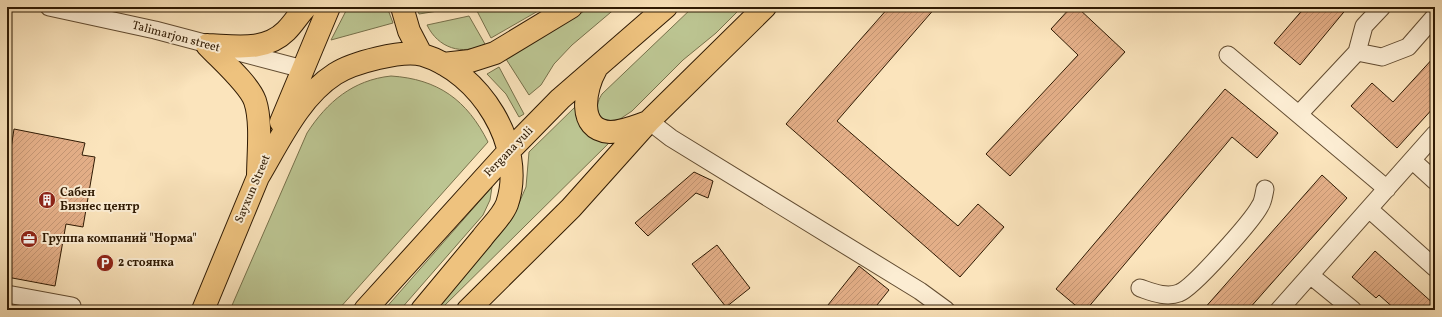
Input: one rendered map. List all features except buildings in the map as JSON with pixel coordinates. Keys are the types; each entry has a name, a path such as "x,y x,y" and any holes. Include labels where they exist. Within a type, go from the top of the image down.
{"main road":[{"path":"207,45 253,47 271,42 286,30 306,7"},
{"name":"Sayxun Street","path":"203,310 329,7"},
{"path":"402,7 409,31 422,54"},
{"path":"442,64 470,61 496,53 572,7"},
{"name":"Fergana yuli","path":"365,310 508,152 560,99 666,7"},
{"path":"468,310 571,208 649,121 765,7"},
{"path":"207,45 249,90 254,100 257,113 258,178"},
{"path":"303,69 350,66 386,57 422,54 442,64 464,79 487,104 498,124 508,152 511,180 504,210 422,310"},
{"path":"600,63 591,78 586,94 586,108 591,122 602,130 609,132 625,130 649,121"},
{"path":"258,178 292,121 310,96 335,74 350,66"}],"street":[{"name":"Talimarjon street","path":"49,7 155,30 207,45 303,69"},
{"path":"1299,114 1357,52 1364,26 1382,7"},
{"path":"1357,52 1382,57 1408,47 1435,16"},
{"path":"1228,55 1387,189"},
{"path":"649,121 671,138 920,292 946,310"},
{"path":"1279,310 1435,134"},
{"path":"1412,160 1435,181"},
{"path":"1140,288 1164,295 1179,293 1204,272 1250,220 1261,206 1265,189"},
{"path":"1369,209 1435,268"},
{"path":"1310,275 1353,310"},
{"path":"7,294 72,306"}],"green space":[{"path":"348,7 387,7 393,23 331,40"},
{"path":"417,7 463,7 419,14"},
{"path":"479,7 545,7 491,38 477,11"},
{"path":"591,7 617,7 572,45 554,64 541,85 529,95 506,59"},
{"path":"693,7 742,7 716,33 683,60 632,111 617,121 604,120 599,114 597,108 602,94"},
{"path":"469,16 485,44 476,48 452,48 437,39 427,25"},
{"path":"499,67 524,114 519,117 506,94 487,74"},
{"path":"391,76 423,82 437,87 449,94 471,114 488,142 338,310 230,310 307,133 323,112 342,94 365,82"},
{"path":"576,106 578,121 586,130 611,141 440,310 435,310 512,219 526,187 529,152"},
{"path":"492,187 490,200 483,215 400,310 384,310"}],"place":[{"name":"Сабен Бизнес центр","path":"47,200"},
{"name":"Группа компаний \"Норма\"","path":"29,239"},
{"name":"2 стоянка","path":"105,263"}]}
